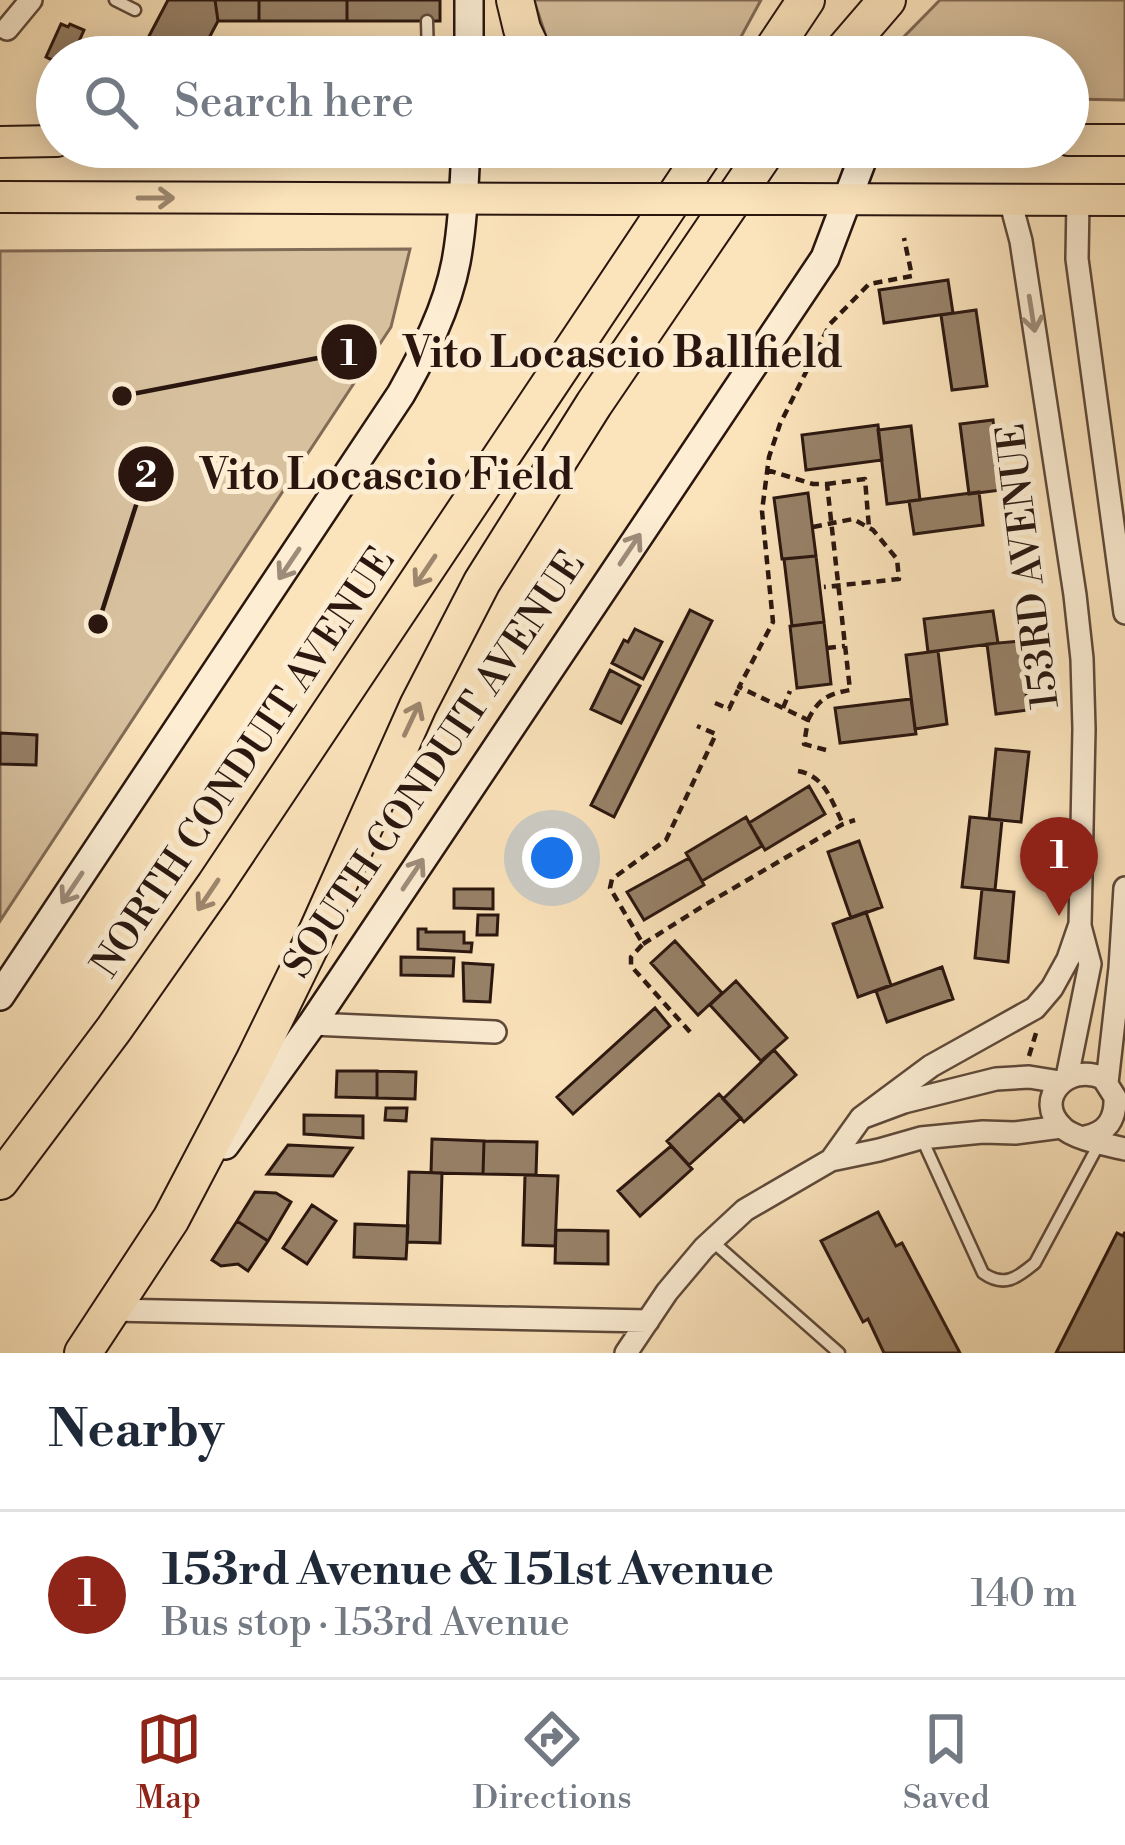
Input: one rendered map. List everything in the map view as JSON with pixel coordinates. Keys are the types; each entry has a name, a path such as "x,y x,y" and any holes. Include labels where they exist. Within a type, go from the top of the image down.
{"highway":[{"path":"515,0 525,36"},
{"path":"765,36 781,0"},
{"path":"782,36 806,0"},
{"path":"856,36 887,0"},
{"name":"NORTH CONDUIT AVENUE","path":"0,1181 215,885 694,168"},
{"path":"171,1219 288,993 418,706 482,582 584,419 755,168"},
{"name":"SOUTH CONDUIT AVENUE","path":"83,1353 171,1219"}],"main road":[{"path":"1089,140 1125,140"},
{"path":"0,142 36,141"},
{"path":"0,197 1125,200"}],"street":[{"path":"8,29 31,0"},
{"path":"469,36 470,0"},
{"name":"NORTH CONDUIT AVENUE","path":"0,996 401,394 449,287 459,241 465,168"},
{"name":"SOUTH CONDUIT AVENUE","path":"171,1219 312,1024 825,258 859,168"},
{"name":"153RD AVENUE","path":"1010,200 1024,263 1082,659 1080,926 1090,964 1064,1079"},
{"path":"1078,200 1077,259 1125,613"},
{"path":"1092,1140 1116,1109 1125,888"},
{"name":"153RD AVENUE","path":"831,1160 861,1118 931,1066 1035,1008 1068,959 1080,926"},
{"path":"312,1024 495,1032"},
{"path":"861,1118 996,1079 1064,1079 1083,1072 1115,1089"},
{"path":"1064,1079 1052,1105 1061,1127 1125,1149"},
{"path":"626,1353 667,1292 712,1241 745,1210 831,1160 921,1138 1061,1127"},
{"path":"112,1310 648,1321"}],"lane":[{"path":"115,0 135,10"},
{"path":"428,21 428,36"},
{"path":"921,1138 983,1273 1006,1282 1035,1263 1092,1140"},
{"path":"712,1241 839,1353"}],"path":[{"path":"716,703 729,709 773,622 762,511 780,424 830,324 869,284 912,276 904,238"},
{"path":"767,470 813,484 876,478"},
{"path":"865,479 869,528"},
{"path":"826,484 850,690 829,694 816,704 808,720 804,744 826,750"},
{"path":"813,527 853,519 869,528 897,559 899,579 824,587"},
{"path":"827,648 845,646"},
{"path":"740,687 808,720"},
{"path":"783,708 790,692"},
{"path":"643,944 610,888 612,879 666,840 716,734 697,726"},
{"path":"798,770 814,774 825,787 843,824"},
{"path":"690,1032 631,966 631,957 643,944 855,820"},
{"path":"1032,1042 1046,1045"}],"shaded area":[{"path":"534,0 761,0 741,36 546,36"},
{"path":"940,0 1125,0 1125,100 1089,99 1089,36 905,36"},
{"path":"410,249 391,327 0,921 0,251"}],"building":[{"path":"168,0 215,0 218,21 210,36 149,36"},
{"path":"215,0 259,0 259,21 218,21"},
{"path":"259,0 347,0 347,21 259,21"},
{"path":"347,0 440,0 440,21 347,21"},
{"path":"61,24 84,30 81,36 56,36"},
{"path":"948,280 953,313 884,323 879,290"},
{"path":"976,310 987,386 952,390 941,315"},
{"path":"993,420 1001,490 969,494 960,424"},
{"path":"878,425 882,460 806,470 802,435"},
{"path":"911,426 920,500 887,504 878,430"},
{"path":"979,492 983,525 914,534 909,501"},
{"path":"808,493 816,556 782,559 774,498"},
{"path":"816,556 824,622 792,626 784,559"},
{"path":"690,610 712,621 614,817 591,805"},
{"path":"993,611 998,643 928,652 924,619"},
{"path":"824,622 831,684 797,688 790,626"},
{"path":"635,629 662,642 643,679 612,663"},
{"path":"1020,641 1028,710 996,714 987,644"},
{"path":"938,651 947,724 915,729 906,655"},
{"path":"610,670 640,686 621,723 591,709"},
{"path":"911,699 916,734 840,743 835,708"},
{"path":"0,733 37,735 36,765 0,764"},
{"path":"996,749 1029,752 1021,822 989,819"},
{"path":"809,786 825,814 765,850 749,823"},
{"path":"746,817 762,846 702,881 686,853"},
{"path":"970,817 1002,820 995,890 962,887"},
{"path":"859,841 882,907 851,918 828,852"},
{"path":"689,858 704,885 644,920 627,892"},
{"path":"454,889 493,889 493,909 454,908"},
{"path":"982,889 1014,892 1008,962 975,958"},
{"path":"866,912 891,985 858,997 833,924"},
{"path":"478,915 498,915 497,935 477,935"},
{"path":"418,929 464,932 464,943 472,943 471,952 418,949"},
{"path":"675,941 722,993 698,1015 651,963"},
{"path":"401,957 454,958 453,976 401,975"},
{"path":"463,963 493,965 490,1002 464,1001"},
{"path":"942,967 953,999 887,1022 876,991"},
{"path":"736,981 787,1038 761,1061 710,1005"},
{"path":"655,1008 670,1026 573,1114 557,1097"},
{"path":"774,1050 796,1075 744,1122 723,1099"},
{"path":"337,1071 377,1071 377,1098 336,1097"},
{"path":"377,1071 416,1072 415,1099 377,1098"},
{"path":"719,1094 741,1118 689,1165 667,1141"},
{"path":"386,1108 407,1108 406,1121 385,1120"},
{"path":"304,1115 363,1116 363,1138 304,1134"},
{"path":"432,1139 484,1141 483,1174 431,1173"},
{"path":"484,1141 537,1142 536,1175 483,1174"},
{"path":"288,1145 352,1148 333,1176 267,1174"},
{"path":"671,1146 692,1169 640,1216 618,1191"},
{"path":"409,1172 442,1173 440,1243 407,1242"},
{"path":"525,1175 558,1176 555,1246 523,1245"},
{"path":"255,1192 276,1193 291,1202 268,1241 237,1221"},
{"path":"312,1205 336,1221 307,1264 283,1248"},
{"path":"878,1212 896,1246 902,1243 960,1353 884,1353 868,1319 863,1322 821,1241"},
{"path":"237,1221 268,1241 248,1271 238,1264 221,1266 212,1260"},
{"path":"355,1224 408,1226 406,1259 354,1257"},
{"path":"556,1230 608,1231 608,1264 555,1263"},
{"path":"1125,1232 1125,1353 1056,1353 1117,1233 1123,1236"}],"place":[{"name":"Vito Locascio Ballfield","path":"122,396"},
{"name":"Vito Locascio Field","path":"98,624"},
{"name":"153rd Avenue & 151st Avenue","path":"1059,916"}]}
